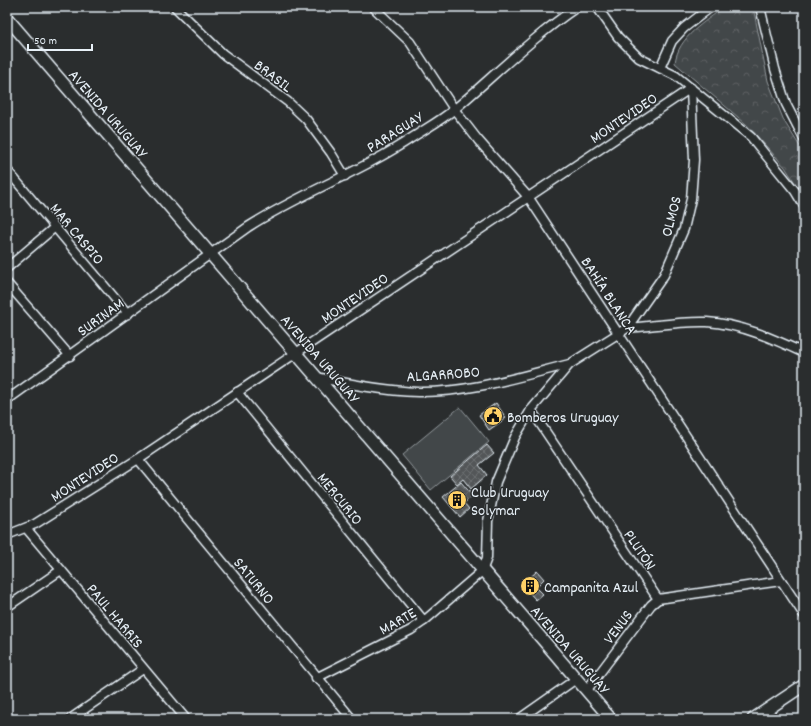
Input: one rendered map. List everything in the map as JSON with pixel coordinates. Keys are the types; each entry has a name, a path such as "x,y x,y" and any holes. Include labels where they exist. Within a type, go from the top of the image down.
{"street":[{"name":"BRASIL","path":"175,7 223,54 288,102 306,120 327,147 345,176"},
{"name":"BAHÍA BLANCA","path":"373,7 410,42 454,109 478,140 529,198 804,615"},
{"name":"PARAGUAY","path":"210,255 274,210 345,176 406,142 454,109 534,39 577,7"},
{"path":"597,7 628,48 639,58 676,76 751,137 791,186 804,206"},
{"path":"660,68 672,41 684,28 711,7"},
{"path":"760,7 777,76 786,104 804,139"},
{"name":"AVENIDA URUGUAY","path":"7,18 611,719"},
{"name":"MONTEVIDEO","path":"7,535 36,524 138,458 529,198 691,88"},
{"name":"OLMOS","path":"570,364 627,328 664,275 684,229 691,199 694,160 691,88"},
{"name":"MAR CASPIO","path":"7,170 128,314"},
{"path":"7,268 55,227"},
{"name":"SURINAM","path":"7,400 210,255"},
{"path":"7,283 70,356"},
{"path":"627,328 708,322 731,326 774,339 804,353"},
{"path":"482,571 487,558 488,521 496,482 515,437 531,410 570,364"},
{"name":"ALGARROBO","path":"316,377 374,387 419,392 455,389 490,383 570,364"},
{"name":"MERCURIO","path":"237,392 424,622"},
{"name":"PLUTÓN","path":"531,410 658,599"},
{"name":"SATURNO","path":"138,458 316,678 352,719"},
{"name":"PAUL HARRIS","path":"26,528 186,719"},
{"path":"7,607 61,570"},
{"name":"MARTE","path":"316,678 424,622 482,571"},
{"path":"658,599 781,581"},
{"name":"VENUS","path":"586,691 651,605 658,599"},
{"path":"70,719 143,669"},
{"path":"519,719 576,679"},
{"path":"753,719 804,686"}],"green space":[{"path":"724,7 753,7 768,81 784,121 804,153 804,197 785,167 746,124 675,63 681,45 687,38 701,24"},
{"path":"460,407 489,442 431,490 402,455"}],"building":[{"name":"Bomberos Uruguay","path":"496,403 506,418 489,430 479,415"},
{"path":"487,445 494,453 479,465 487,475 471,489 463,479 457,484 450,476"},
{"name":"Club Uruguay Solymar","path":"461,482 473,496 464,503 469,509 460,517 443,497"},
{"name":"Campanita Azul","path":"537,571 544,579 536,587 543,594 536,600 522,585"}],"place":[{"name":"Bomberos Uruguay","path":"493,416"},
{"name":"Club Uruguay Solymar","path":"457,500"},
{"name":"Campanita Azul","path":"530,586"}]}
